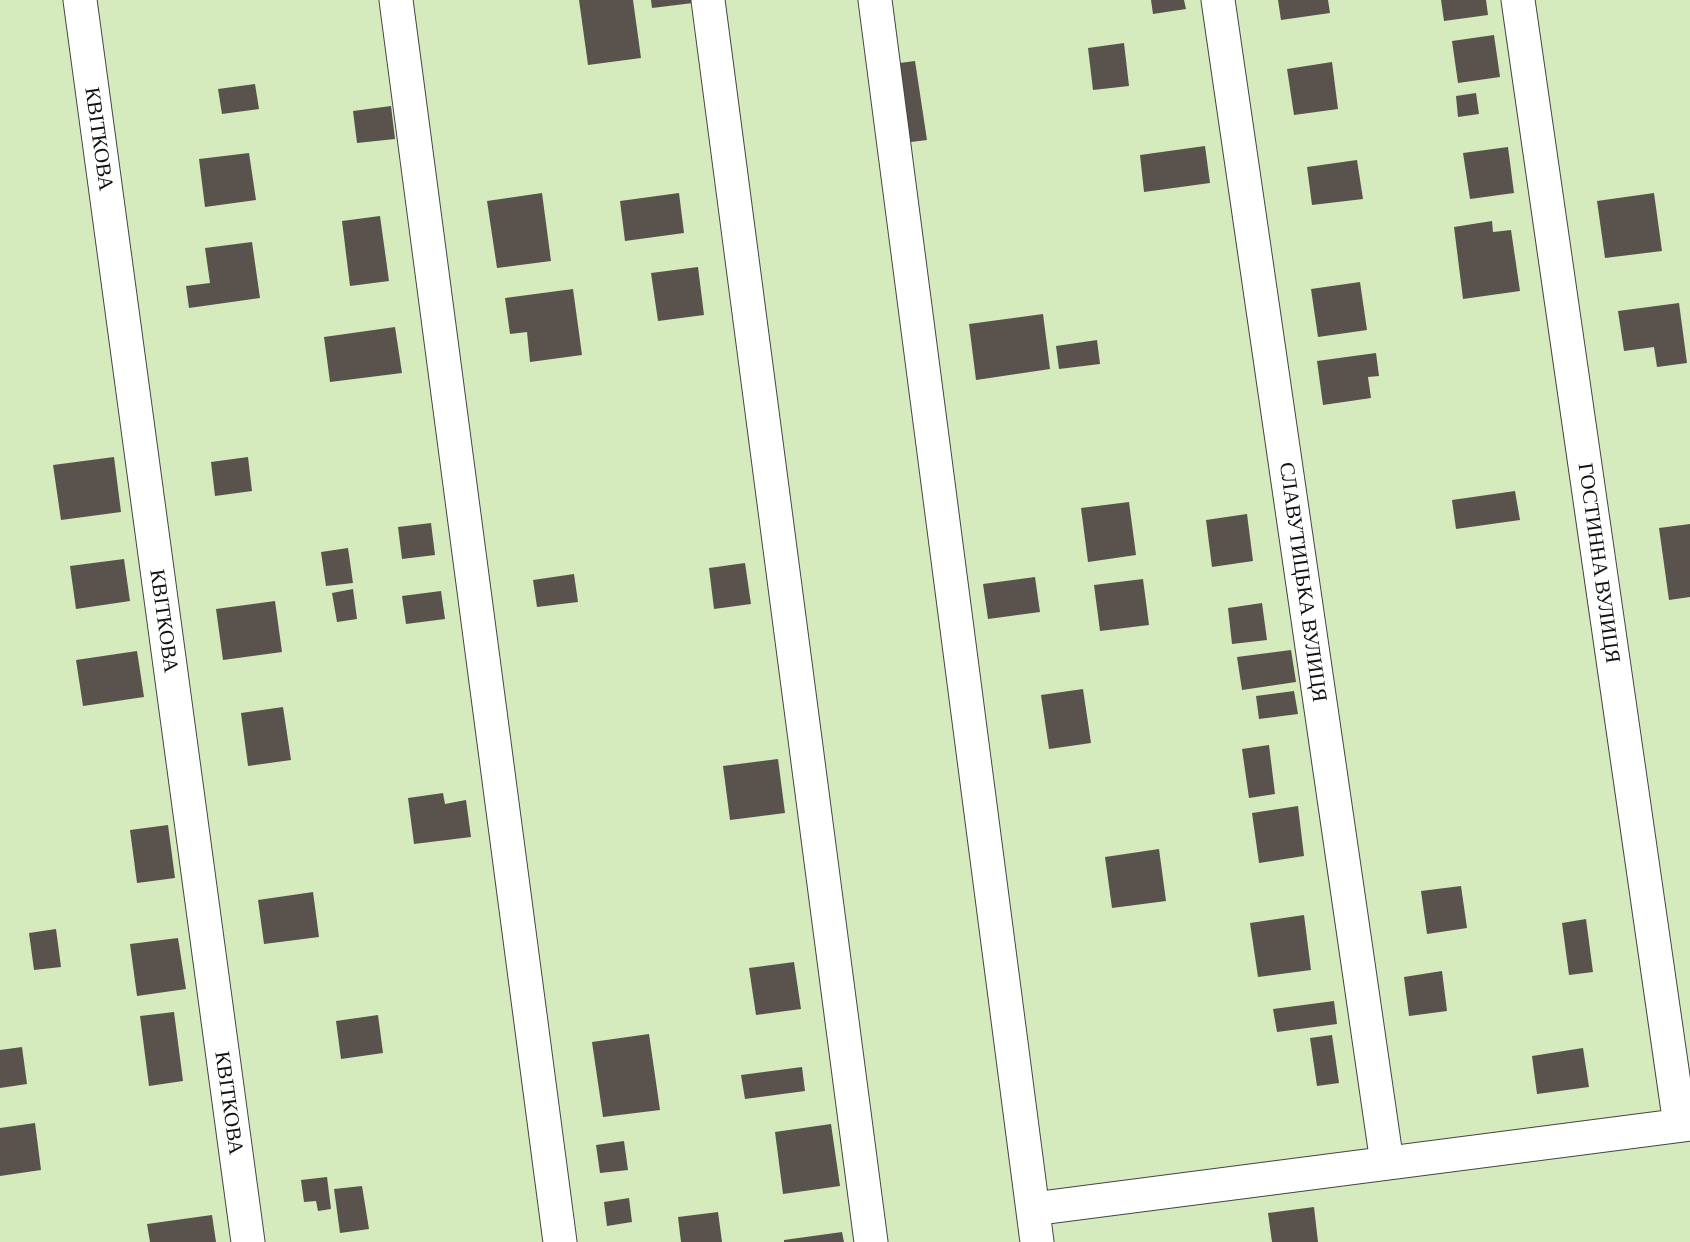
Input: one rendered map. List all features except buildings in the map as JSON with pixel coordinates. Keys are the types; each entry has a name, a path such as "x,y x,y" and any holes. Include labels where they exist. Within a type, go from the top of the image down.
{"street":[{"name":"КВІТКОВА","path":"80,0 248,1242"},
{"path":"396,0 560,1242"},
{"path":"708,0 871,1242"},
{"path":"875,0 1037,1242"},
{"name":"СЛАВУТИЦЬКА ВУЛИЦЯ","path":"1218,0 1387,1163"},
{"name":"ГОСТИННА ВУЛИЦЯ","path":"1518,0 1685,1124"},
{"path":"1033,1209 1685,1124"}],"green space":[{"path":"0,0 1690,0 1690,1242 0,1242"}]}
